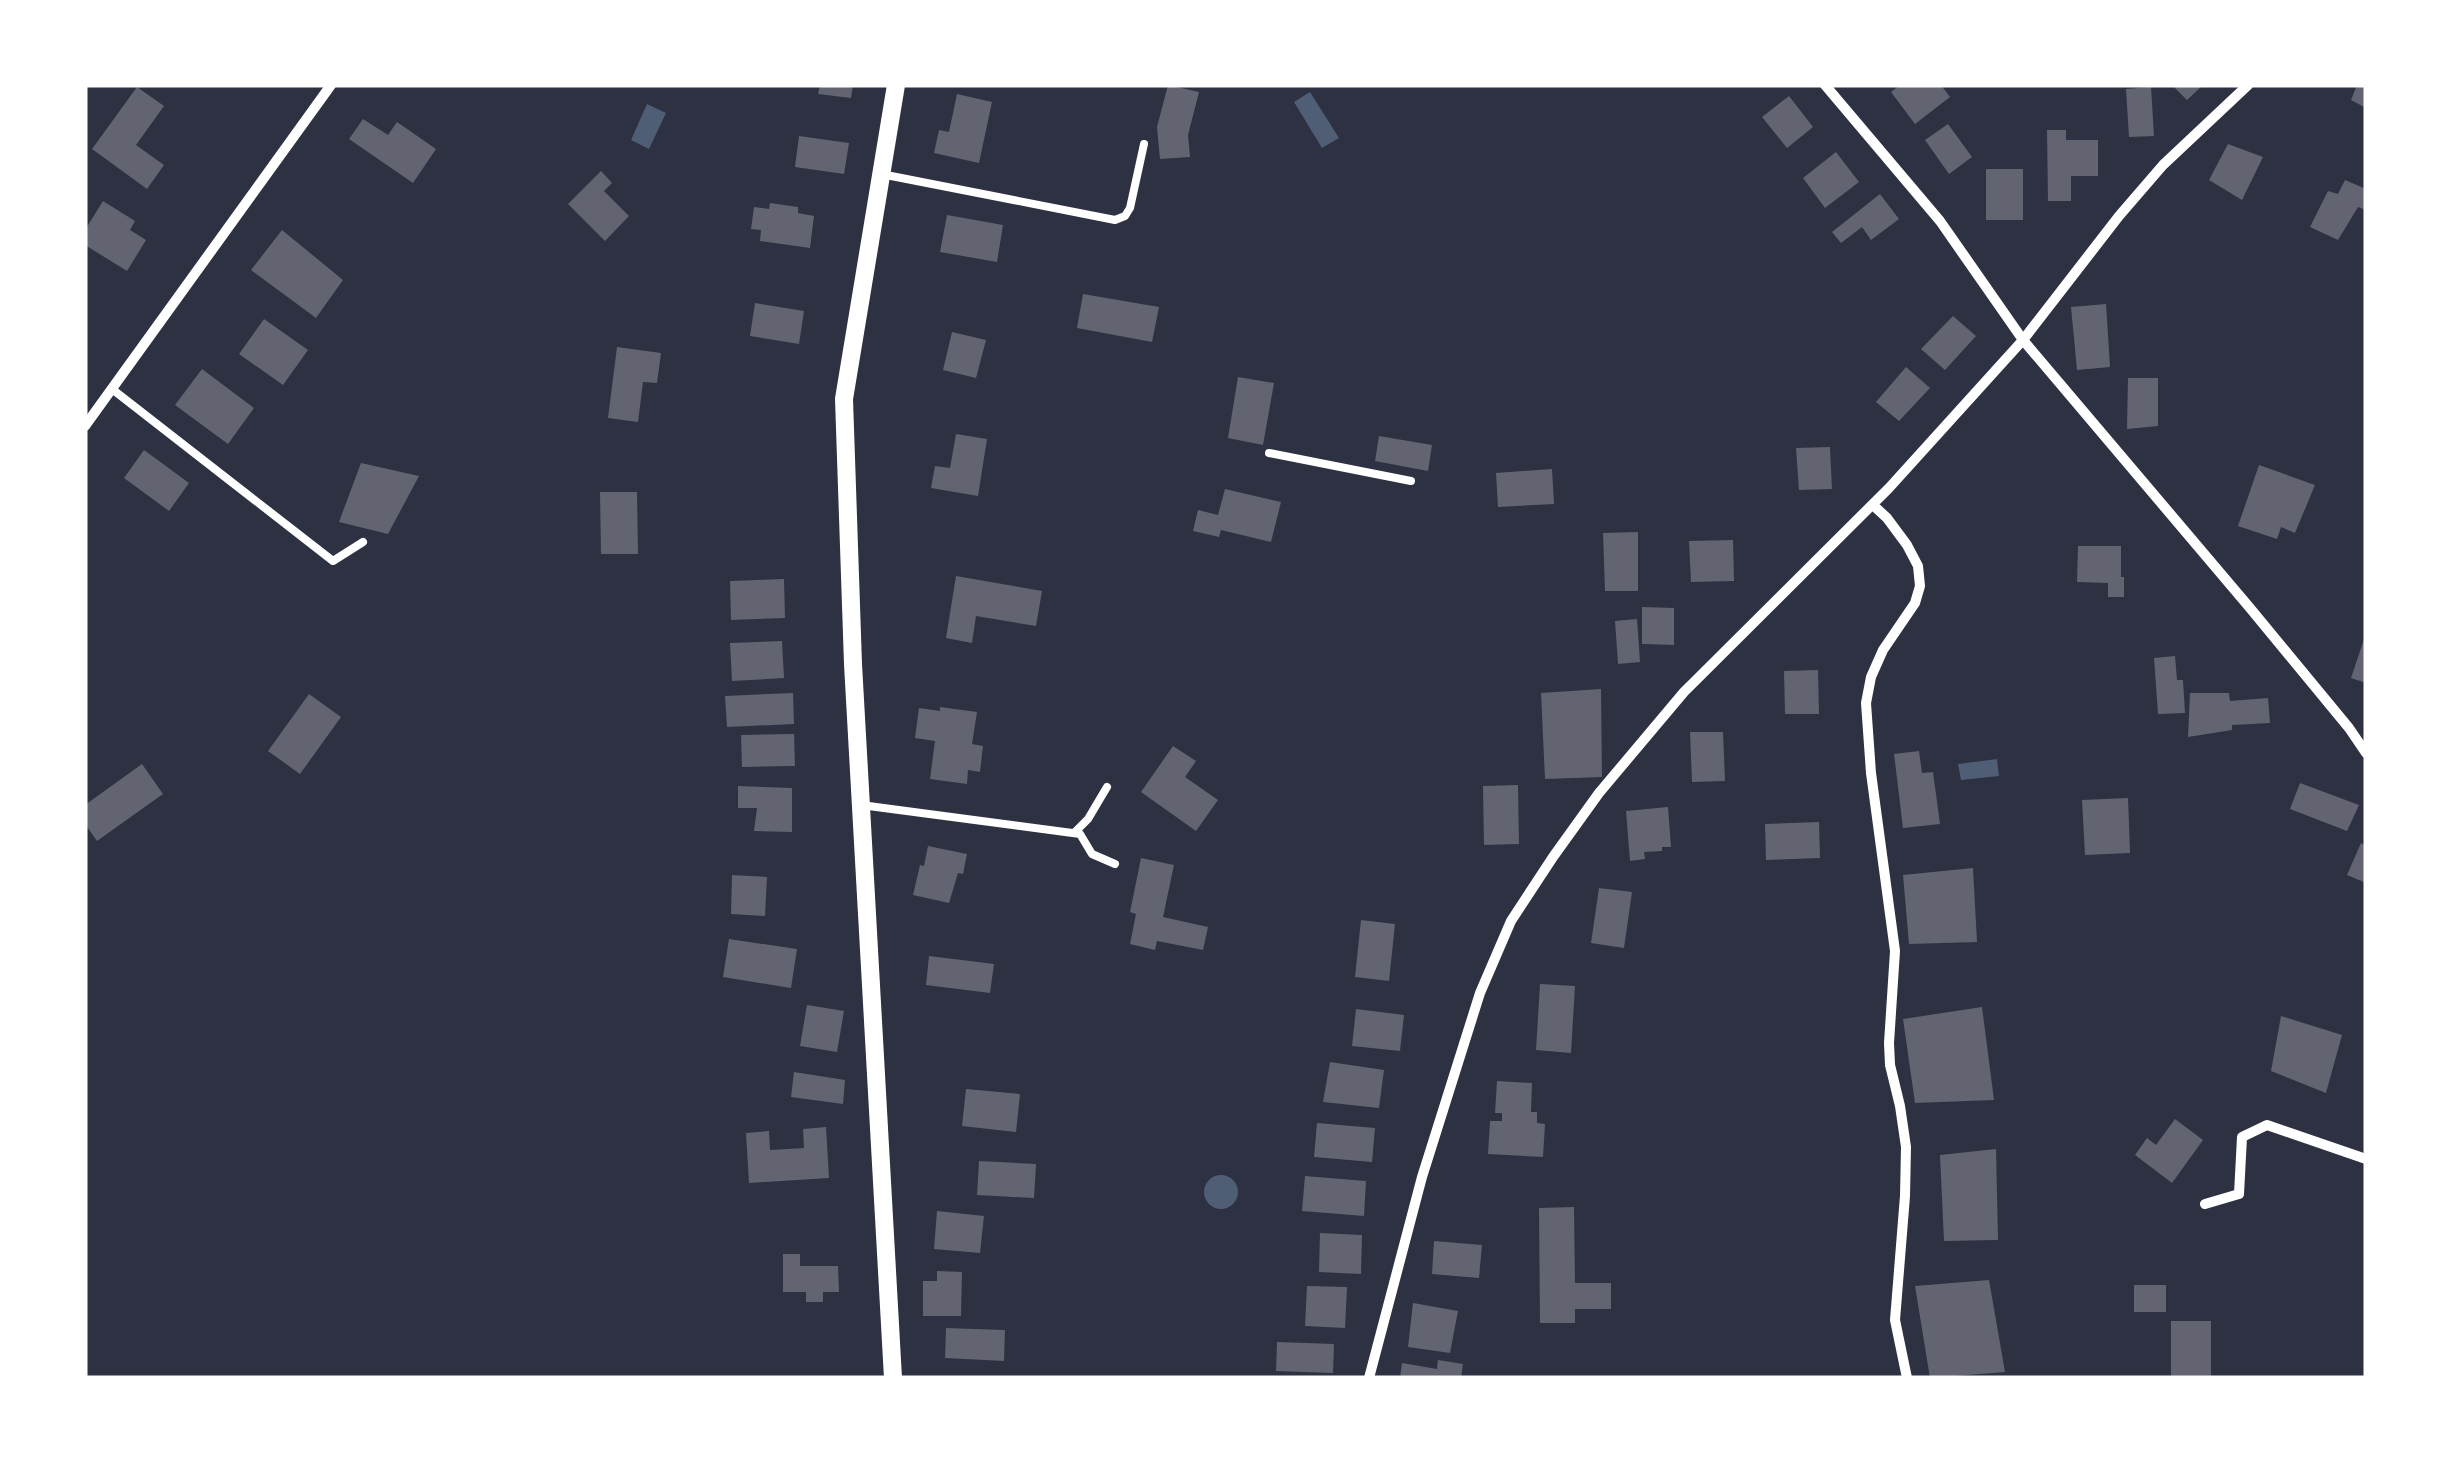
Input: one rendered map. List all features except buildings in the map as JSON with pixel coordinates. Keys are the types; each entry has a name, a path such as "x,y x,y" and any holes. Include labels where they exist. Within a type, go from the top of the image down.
{"street":[{"path":"85,426 331,85"},
{"path":"892,1378 853,664 844,399 896,85"},
{"path":"1825,85 1940,221 2023,340 2262,623 2366,753"},
{"path":"1368,1378 1417,1194 1459,1058 1480,994 1511,921 1599,793 1684,692 1872,505 2023,340 2162,165 2248,85"},
{"path":"1872,505 1907,545 1918,566 1920,586 1915,603 1870,677 1866,704 1871,773 1895,950 1890,1065 1906,1147 1895,1320 1908,1378"},
{"path":"2204,1204 2239,1194 2242,1137 2267,1125 2366,1159"}],"lane":[{"path":"882,174 1114,220 1130,208 1144,144"},
{"path":"112,388 333,561 363,542"},
{"path":"1269,453 1411,481"},
{"path":"1074,833 1088,819 1107,787"},
{"path":"861,805 1080,834 1092,854 1115,864"}],"water":[{"path":"1310,92 1339,138 1322,148 1294,102"},
{"path":"647,104 666,113 649,149 631,140"},
{"path":"1997,759 1999,776 1961,780 1958,764"},
{"path":"1221,1175 1233,1180 1238,1192 1233,1204 1221,1209 1209,1204 1204,1192 1209,1180"}]}
